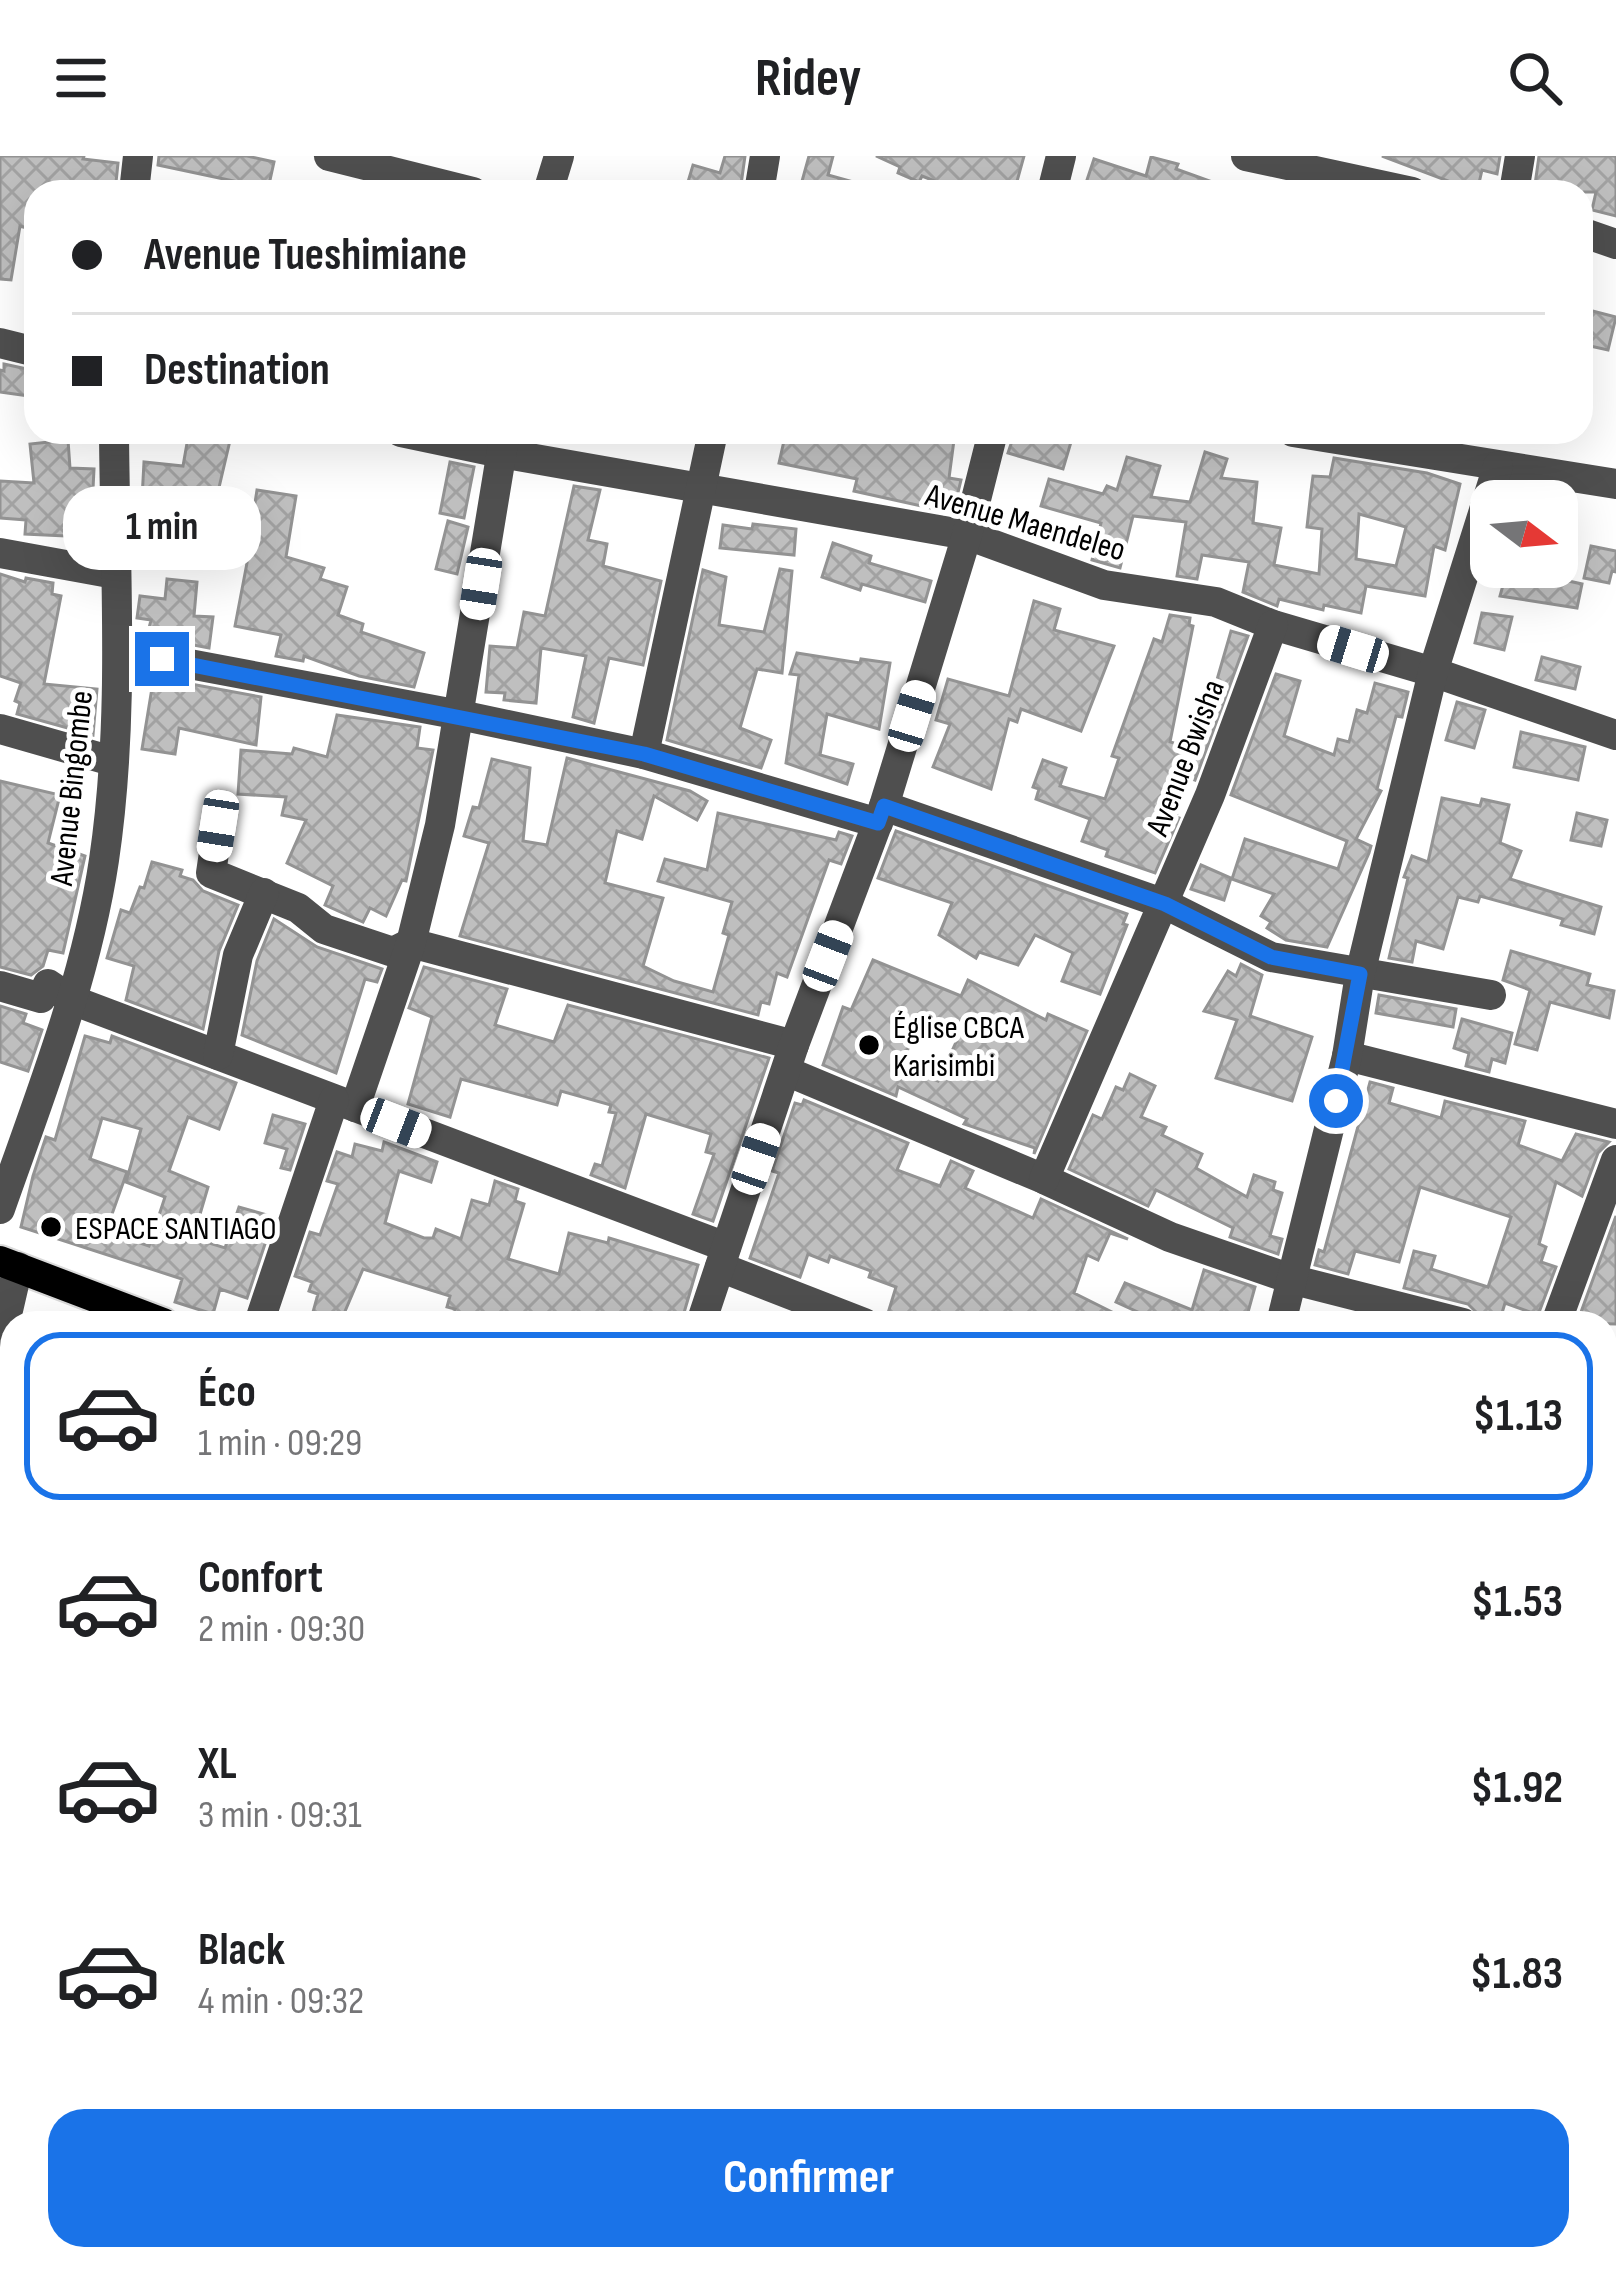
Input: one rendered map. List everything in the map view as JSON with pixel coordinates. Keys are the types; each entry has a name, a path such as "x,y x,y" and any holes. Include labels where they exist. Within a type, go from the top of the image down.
{"main road":[{"path":"9,1264 132,1311"}],"street":[{"path":"329,156 425,180"},
{"path":"1246,156 1357,180"},
{"name":"Avenue Bingombe","path":"0,1209 72,1000 103,868 119,651 114,444"},
{"path":"264,1311 411,943 440,825 503,444"},
{"name":"Avenue Maendeleo","path":"508,444 967,535 1094,582 1207,600 1616,735"},
{"path":"644,754 711,444"},
{"path":"704,1311 790,1058 881,814 967,535 989,444"},
{"path":"1365,444 1616,484"},
{"path":"1285,1311 1432,672 1498,466"},
{"path":"0,554 115,574"},
{"name":"Avenue Bwisha","path":"1044,1178 1165,904 1273,625"},
{"path":"119,651 644,754 881,814 1165,904 1271,957 1491,995"},
{"path":"0,729 112,761"},
{"path":"218,826 211,873 298,908 324,929 393,952 411,943 790,1058 1171,1237 1294,1280 1416,1311"},
{"path":"218,1055 238,955 265,892"},
{"path":"0,986 41,998 48,984 72,1000 344,1103 723,1257 838,1311"},
{"path":"1347,1056 1616,1124"},
{"path":"1560,1311 1616,1160"},
{"path":"4,1311 9,1264"}],"building":[{"path":"0,156 84,156 118,163 116,180 24,180 24,227 20,226 11,280 0,279"},
{"path":"159,156 247,156 274,162 270,180 229,180 158,165"},
{"path":"725,156 745,156 742,180 689,180 693,165 720,173"},
{"path":"809,156 833,156 828,175 846,180 802,180"},
{"path":"876,156 1024,156 1017,180 922,176 914,180 898,173 900,167"},
{"path":"1382,156 1500,156 1497,174 1482,170 1480,180 1445,180"},
{"path":"1539,156 1616,156 1616,216 1593,210 1593,180 1536,180"},
{"path":"1151,157 1178,164 1176,169 1207,180 1087,180 1094,159 1146,176"},
{"path":"1593,311 1616,317 1608,350 1593,347"},
{"path":"4,364 24,368 24,395 0,392 0,370 4,371"},
{"path":"30,444 68,444 70,468 94,469 86,537 25,534 26,520 0,518 0,481 34,483"},
{"path":"187,444 229,444 217,496 195,490 191,514 175,511 173,538 140,536 144,462 183,466"},
{"path":"783,444 953,444 949,478 961,480 953,513 854,491 857,479 779,463"},
{"path":"1011,444 1070,444 1063,469 1008,453"},
{"path":"1205,452 1227,459 1221,478 1257,482 1253,523 1281,528 1274,565 1319,574 1322,529 1307,527 1311,491 1313,476 1330,477 1334,458 1427,473 1460,484 1445,550 1434,546 1425,596 1366,586 1361,613 1279,599 1277,606 1243,592 1249,562 1202,555 1197,579 1177,576 1186,522 1133,516 1120,568 1092,560 1101,523 1041,506 1049,479 1103,494 1107,486 1117,490 1127,457 1160,466 1151,497 1190,502","holes":["1359,514 1406,527 1396,566 1356,559"]},
{"path":"450,462 474,467 464,518 440,513"},
{"path":"574,486 600,490 588,540 607,544 603,566 661,581 643,665 609,658 594,723 573,717 586,656 541,648 536,703 504,700 505,693 486,692 490,646 517,648 524,612 545,616"},
{"path":"257,490 296,496 286,557 324,568 320,579 347,587 338,615 363,624 361,632 424,653 414,687 359,676 304,656 303,661 276,656 281,635 235,626 247,563 227,559 231,537 249,541"},
{"path":"448,521 468,527 457,574 436,569"},
{"path":"753,524 796,529 794,555 720,548 723,525 752,529"},
{"path":"833,543 871,556 869,563 931,581 925,602 862,584 860,590 822,577"},
{"path":"1591,546 1616,551 1616,572 1612,571 1609,583 1584,578"},
{"path":"780,569 792,571 782,673 757,669 740,728 771,740 761,768 667,740 703,570 726,577 719,625 764,632"},
{"path":"0,574 25,582 26,578 53,583 52,594 61,596 44,684 97,689 93,735 17,714 20,703 15,701 21,683 0,676"},
{"path":"167,579 197,582 194,616 213,617 209,648 147,636 151,620 137,618 140,596 165,599"},
{"path":"1582,584 1577,608 1500,596 1502,588 1578,588"},
{"path":"1034,601 1060,609 1054,630 1114,646 1081,731 1021,709 1017,722 1009,719 991,789 933,767 950,724 936,720 948,679 1009,696"},
{"path":"1482,613 1512,617 1504,650 1475,643"},
{"path":"1170,615 1190,618 1193,626 1170,742 1197,749 1231,631 1248,636 1195,780 1186,777 1179,818 1155,873 1106,856 1108,850 1082,841 1090,819 1036,799 1039,789 1033,787 1043,760 1066,768 1060,786 1105,799 1119,758 1112,756 1154,639 1162,642"},
{"path":"797,653 890,663 879,729 827,714 820,755 853,764 847,784 786,763 799,675 790,674"},
{"path":"1542,657 1580,667 1575,689 1536,680"},
{"path":"1276,674 1300,681 1284,736 1334,755 1338,739 1349,742 1357,710 1367,713 1375,683 1408,692 1402,717 1396,716 1377,789 1381,791 1356,839 1371,846 1369,853 1327,947 1286,940 1267,928 1271,922 1261,916 1274,894 1232,879 1245,839 1338,869 1347,841 1231,795"},
{"path":"142,675 261,697 256,745 179,728 175,754 142,749 152,688 140,686"},
{"path":"1457,702 1485,710 1474,748 1446,740"},
{"path":"337,715 420,727 417,748 433,750 406,881 402,880 386,916 370,908 363,922 325,905 333,886 287,863 306,820 282,815 286,797 238,794 241,750 292,754 294,748 327,757"},
{"path":"1521,732 1585,747 1578,780 1514,767"},
{"path":"567,758 690,791 707,801 697,820 654,796 642,839 617,831 605,883 663,898 643,966 713,992 729,935 723,933 732,902 658,881 665,859 707,870 718,813 836,840 839,832 852,836 841,864 829,860 787,977 777,973 769,1004 761,1002 758,1015 460,936 489,843 464,836 473,807 479,808 492,759 530,768 523,841 547,845"},
{"path":"0,781 60,795 48,843 85,856 63,953 48,950 43,966 31,975 0,967"},
{"path":"1442,798 1480,806 1482,799 1509,805 1500,843 1521,851 1510,879 1601,907 1594,934 1561,925 1563,919 1480,896 1478,902 1458,897 1443,949 1416,941 1412,962 1389,958 1408,878 1404,877 1412,856 1428,862"},
{"path":"1577,813 1607,820 1601,846 1571,840"},
{"path":"896,831 1127,914 1100,994 1062,981 1073,953 1035,935 1018,965 979,952 976,958 939,935 952,903 878,878"},
{"path":"152,862 182,870 180,876 193,880 203,891 238,905 219,951 203,1029 126,1000 134,966 107,958 121,910 130,913"},
{"path":"1201,865 1231,878 1224,900 1191,889"},
{"path":"274,919 317,947 382,969 377,982 365,979 336,1073 242,1035 257,961"},
{"path":"1511,951 1590,974 1587,985 1614,991 1609,1018 1550,1002 1537,1050 1515,1044 1530,990 1503,980"},
{"path":"873,960 961,996 968,980 1046,1020 1048,1014 1087,1031 1034,1154 1035,1148 964,1124 967,1119 898,1087 896,1096 823,1065 843,1007 851,1010","holes":["919,1017 959,1036 938,1081 902,1066"]},
{"path":"1241,964 1262,975 1250,1016 1312,1037 1292,1101 1216,1078 1237,1020 1204,1011 1228,971 1236,976"},
{"path":"424,967 507,989 495,1025 554,1042 568,1005 769,1058 713,1221 693,1214 714,1154 706,1152 711,1134 646,1114 625,1188 591,1175 595,1164 602,1166 616,1113 609,1112 611,1105 561,1091 557,1105 461,1079 450,1117 408,1104 432,1017 409,1008"},
{"path":"1379,995 1456,1009 1453,1027 1376,1013"},
{"path":"0,1006 26,1014 23,1023 42,1030 28,1071 0,1062"},
{"path":"1462,1019 1512,1033 1505,1063 1492,1059 1489,1072 1466,1066 1469,1053 1454,1048"},
{"path":"85,1036 110,1043 112,1036 236,1083 219,1129 188,1117 169,1171 208,1187 193,1238 225,1248 239,1207 274,1217 247,1298 220,1289 214,1311 204,1311 175,1302 182,1279 21,1227 46,1137 55,1140","holes":["102,1118 141,1129 126,1182 165,1197 149,1246 106,1231 127,1172 90,1159"]},
{"path":"1130,1074 1155,1086 1141,1117 1166,1127 1162,1135 1202,1154 1196,1168 1247,1197 1254,1175 1275,1182 1273,1190 1282,1193 1270,1236 1282,1239 1278,1254 1230,1237 1233,1228 1156,1190 1148,1206 1069,1169 1093,1115 1102,1119 1116,1087 1123,1090"},
{"path":"1370,1082 1393,1088 1389,1103 1441,1118 1445,1101 1525,1121 1518,1145 1562,1161 1576,1134 1609,1142 1598,1153 1582,1196 1556,1182 1539,1244 1546,1247 1541,1262 1556,1267 1540,1311 1505,1303 1503,1311 1475,1311 1468,1304 1404,1288 1414,1251 1435,1256 1431,1269 1488,1287 1511,1217 1420,1187 1399,1262 1355,1251 1348,1274 1315,1265 1319,1250 1324,1252"},
{"path":"804,1100 908,1143 897,1170 940,1186 951,1161 973,1171 965,1188 1033,1218 1041,1199 1128,1239 1110,1233 1098,1260 1087,1255 1074,1293 1110,1311 889,1311 896,1287 869,1277 871,1271 830,1256 828,1262 808,1254 800,1277 750,1258 779,1173 772,1171 795,1103 802,1105"},
{"path":"273,1115 305,1124 290,1170 281,1168 287,1149 265,1143"},
{"path":"384,1142 437,1162 431,1182 399,1171 385,1223 424,1238 433,1238 436,1229 461,1239 472,1200 489,1205 495,1181 518,1189 515,1201 524,1204 508,1259 559,1274 569,1233 608,1243 609,1238 698,1265 685,1311 454,1311 447,1307 450,1296 363,1269 345,1311 313,1311 318,1294 309,1291 312,1282 295,1276 310,1232 320,1235 338,1184 327,1181 337,1152 352,1157 355,1144 382,1151"},
{"path":"1616,1216 1616,1311 1581,1311"},
{"path":"1204,1270 1255,1287 1248,1311 1136,1311 1116,1302 1125,1283 1192,1310"}],"place":[{"name":"Église CBCA Karisimbi","path":"869,1045"},
{"name":"ESPACE SANTIAGO","path":"51,1227"}],"route":[{"path":"162,659 644,754 878,823 884,806 1165,904 1271,957 1360,974 1336,1101"}]}
